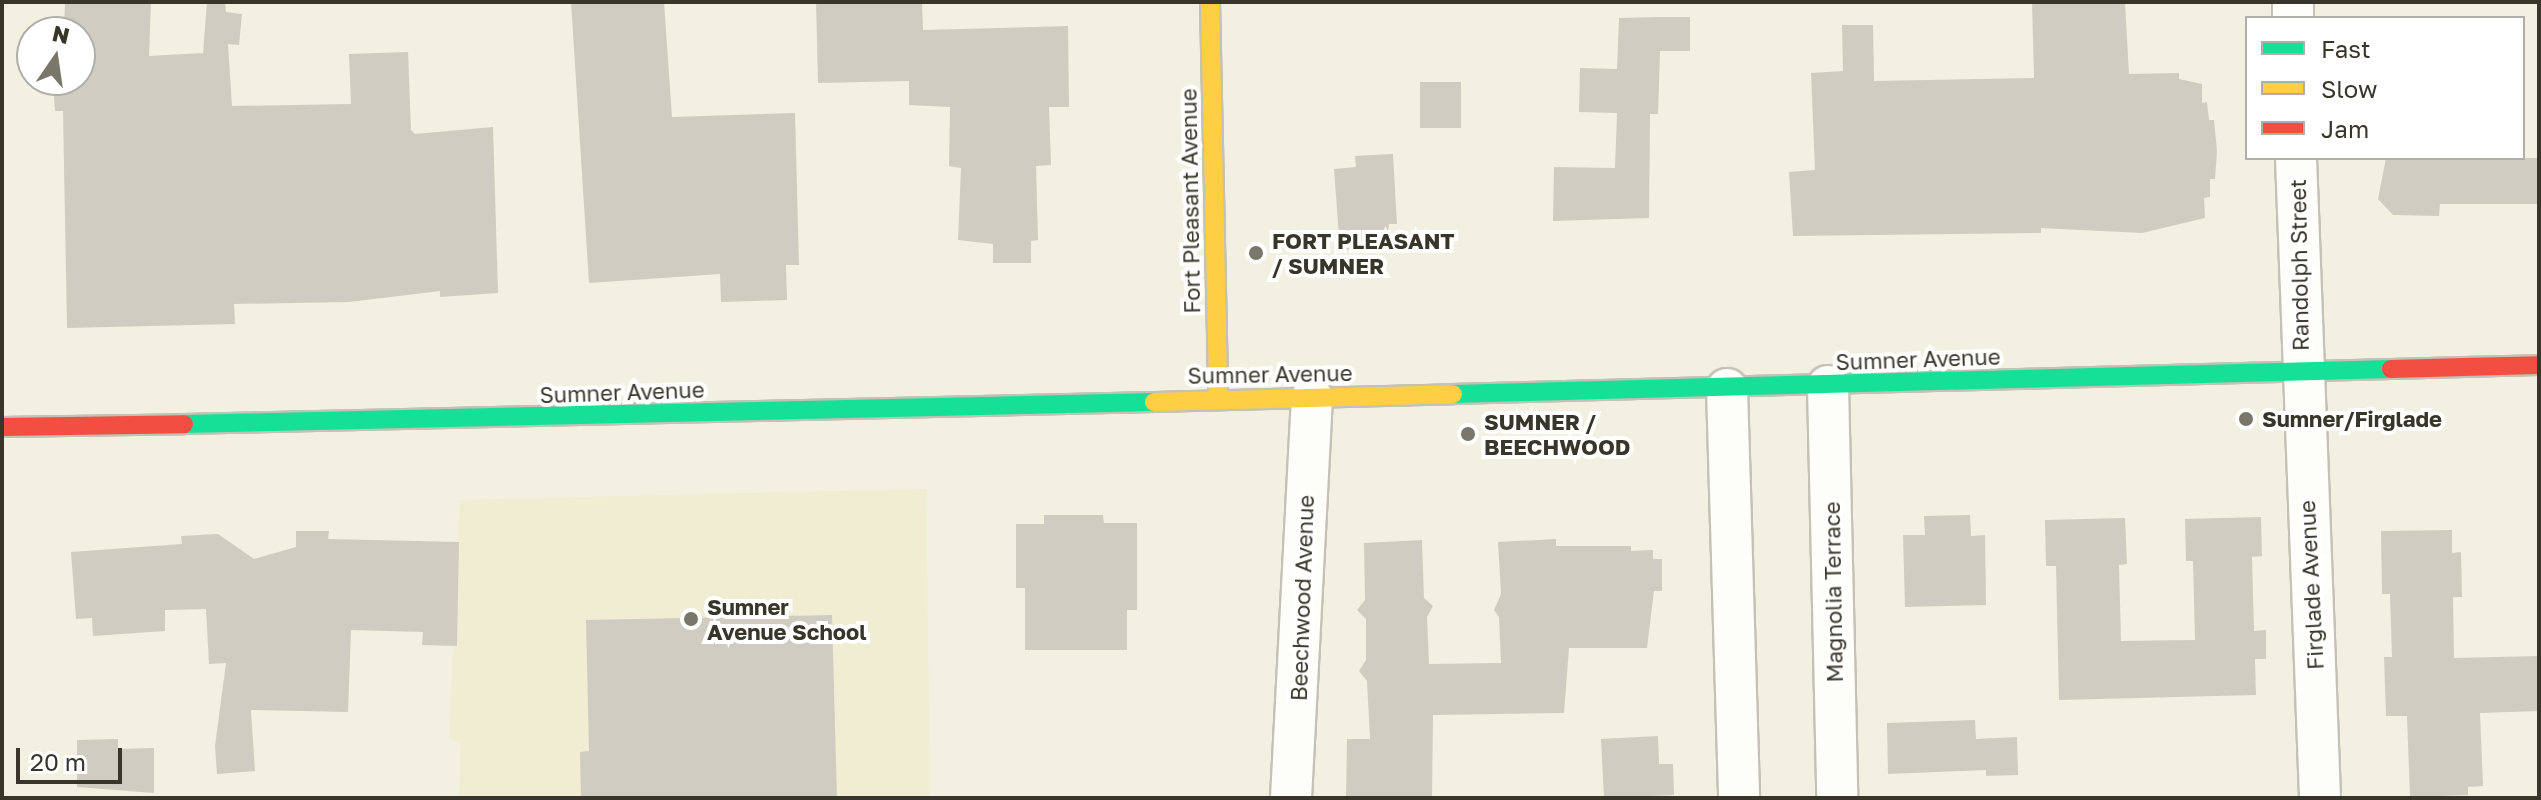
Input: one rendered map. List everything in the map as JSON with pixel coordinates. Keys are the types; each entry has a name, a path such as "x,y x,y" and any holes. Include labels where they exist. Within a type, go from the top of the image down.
{"main road":[{"name":"Fort Pleasant Avenue","path":"1210,2 1218,398"},
{"name":"Sumner Avenue","path":"2,427 506,419 1218,398 1727,389 2539,365"}],"street":[{"name":"Randolph Street","path":"2296,160 2301,372"},
{"name":"Firglade Avenue","path":"2301,372 2320,798"},
{"name":"Magnolia Terrace","path":"1828,386 1837,798"},
{"path":"1727,389 1739,798"},
{"name":"Beechwood Avenue","path":"1291,798 1312,398"}],"shaded area":[{"name":"Sumner Avenue School","path":"926,489 930,798 459,798 461,744 449,738 460,500"}],"building":[{"path":"65,2 151,2 149,56 203,53 207,2 225,2 226,12 242,14 239,45 228,44 232,106 351,104 349,54 408,52 411,130 415,134 493,127 498,293 440,297 440,291 349,302 234,304 235,324 67,328 63,111 55,111 54,96 96,96 96,16 65,16"},
{"path":"571,2 664,2 672,117 795,113 799,265 786,265 787,300 721,302 720,274 589,283"},
{"path":"816,2 922,2 923,30 1068,26 1069,107 1049,107 1051,165 1036,166 1038,240 1031,241 1031,263 993,263 993,244 958,240 961,168 949,166 950,107 909,105 909,81 818,83"},
{"path":"2032,2 2125,3 2129,74 2179,73 2179,79 2202,84 2202,103 2207,102 2209,120 2214,120 2217,151 2215,179 2210,179 2210,197 2204,198 2205,218 2142,233 2041,228 2041,233 1793,236 1789,172 1815,170 1811,73 1843,71 1842,25 1873,25 1874,81 2034,78"},
{"path":"1690,17 1690,51 1660,51 1658,114 1650,114 1649,218 1553,221 1554,167 1615,168 1617,113 1579,112 1580,68 1617,69 1619,18"},
{"path":"1420,82 1461,82 1461,128 1420,128"},
{"path":"1393,154 1397,224 1389,224 1385,247 1340,250 1334,169 1356,167 1355,156"},
{"path":"2539,158 2539,204 2440,204 2439,216 2393,215 2378,199 2386,160"},
{"path":"1044,515 1103,515 1104,523 1137,523 1137,610 1127,610 1127,650 1025,650 1025,588 1016,588 1016,524 1044,524"},
{"path":"1970,515 1971,536 1985,535 1986,605 1905,607 1903,535 1925,535 1924,516"},
{"path":"2261,517 2262,556 2252,557 2254,631 2266,630 2266,659 2255,659 2256,695 2059,700 2056,566 2046,566 2045,520 2125,518 2127,564 2119,565 2121,641 2195,640 2193,561 2186,561 2185,519"},
{"path":"2452,530 2452,553 2461,552 2462,597 2453,597 2454,658 2539,656 2539,711 2480,713 2483,786 2468,787 2468,795 2410,797 2407,716 2386,716 2384,657 2392,657 2390,594 2382,594 2381,531"},
{"path":"296,531 329,531 328,539 459,542 457,646 422,645 423,632 351,630 348,712 251,710 255,771 217,774 215,746 226,663 209,664 206,609 165,610 165,631 93,636 92,618 76,619 71,552 182,544 181,536 218,534 254,559 296,547"},
{"path":"1556,539 1556,546 1631,546 1631,551 1653,550 1653,559 1662,559 1662,591 1654,591 1647,648 1569,648 1564,713 1433,715 1432,798 1346,798 1347,739 1370,739 1367,681 1359,671 1366,660 1366,619 1357,610 1365,600 1364,543 1422,540 1424,598 1433,606 1427,617 1429,664 1501,663 1499,617 1494,610 1501,594 1498,542"},
{"path":"832,615 837,798 581,798 580,752 589,751 586,620"},
{"path":"1975,720 1976,739 2017,737 2018,775 1986,776 1986,770 1888,774 1887,723"},
{"path":"1658,736 1659,764 1673,764 1674,795 1604,798 1601,739"},
{"path":"118,739 118,749 154,748 154,793 77,787 77,740"}],"traffic: fast":[{"path":"1453,394 2391,369"},
{"path":"184,424 1154,402"}],"traffic: slow":[{"path":"1210,2 1218,398"},
{"path":"1154,402 1453,394"}],"traffic: jam":[{"path":"2391,369 2539,365"},
{"path":"2,427 184,424"}],"place":[{"name":"FORT PLEASANT / SUMNER","path":"1256,253"},
{"name":"Sumner/Firglade","path":"2246,419"},
{"name":"SUMNER / BEECHWOOD","path":"1468,434"},
{"name":"Sumner Avenue School","path":"691,619"}]}
